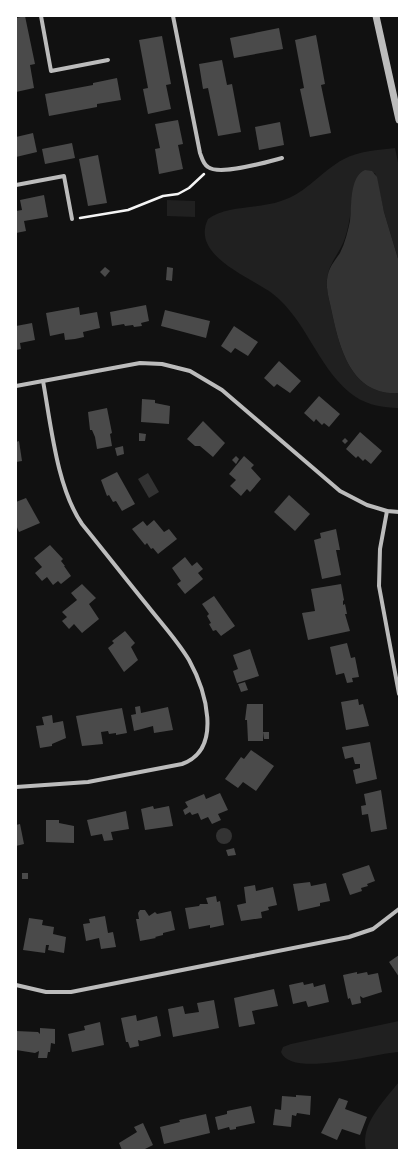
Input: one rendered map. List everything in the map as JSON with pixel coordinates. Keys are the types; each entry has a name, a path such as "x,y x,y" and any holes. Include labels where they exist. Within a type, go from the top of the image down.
{"street":[{"path":"41,16 51,71 108,60"},
{"path":"173,16 202,161 210,168 222,170 282,158"},
{"path":"376,16 398,107 399,120"},
{"path":"16,185 64,176 72,219"},
{"path":"16,386 140,363 162,364 190,371 222,390 335,487 360,502 386,511 399,512"},
{"path":"16,787 88,782 179,765 196,756 207,739 208,726 203,699 189,661 175,639 82,524 70,505 62,477 43,381"},
{"path":"386,511 379,553 379,586 399,694"},
{"path":"16,985 46,992 71,992 341,939 374,929 399,909"}],"path":[{"path":"72,219 119,212 134,208 163,196 178,194 189,188 210,168"}],"shaded area":[{"path":"395,148 399,167 399,262 384,212 375,173 355,184 347,232 328,274 327,284 328,296 339,342 351,368 359,379 370,387 383,392 399,393 399,408 383,407 371,404 349,392 328,369 294,316 273,294 238,273 215,255 207,244 205,232 208,219 224,211 281,201 299,193 336,164 350,156 375,150"},
{"path":"365,170 372,171 377,177 384,212 399,262 399,393 383,392 370,387 359,379 351,368 339,342 328,292 327,280 329,272 342,249 350,221 351,200 354,185 356,179"},
{"path":"167,200 195,201 195,217 167,216"},
{"path":"148,473 159,492 149,498 138,479"},
{"path":"224,828 231,833 232,836 227,843 224,844 217,839 216,836 221,829"},
{"path":"399,1021 399,1052 316,1064 300,1063 288,1060 281,1052 283,1047 291,1044"},
{"path":"399,1082 399,1150 366,1150 365,1140 370,1122 380,1105"}],"building":[{"path":"25,16 35,64 30,65 34,88 16,92 16,18"},
{"path":"279,28 283,49 234,58 230,38"},
{"path":"316,35 325,84 321,85 331,133 310,137 300,89 304,88 295,40"},
{"path":"162,36 171,84 166,85 171,109 148,114 143,89 148,88 139,40"},
{"path":"222,60 227,85 232,84 241,132 218,136 208,88 203,89 199,64"},
{"path":"117,78 121,100 97,104 97,107 49,116 45,94 93,85 93,83"},
{"path":"178,120 183,144 178,145 183,169 159,174 155,149 160,148 155,124"},
{"path":"280,122 284,145 259,150 255,127"},
{"path":"33,133 37,152 16,157 16,137"},
{"path":"72,143 75,158 45,164 42,149"},
{"path":"98,155 107,203 88,206 79,159"},
{"path":"44,195 48,217 24,221 26,231 16,233 16,211 22,210 20,200"},
{"path":"105,267 110,271 105,277 100,272"},
{"path":"167,267 173,268 172,281 166,280"},
{"path":"146,305 149,321 141,323 142,326 125,326 124,324 112,326 110,312"},
{"path":"79,307 80,315 97,312 100,328 83,332 84,337 75,339 65,340 64,333 50,336 46,313"},
{"path":"165,310 210,321 206,338 161,326"},
{"path":"32,323 35,340 20,343 21,349 16,350 16,326"},
{"path":"234,326 258,342 248,356 235,348 231,353 221,346"},
{"path":"279,361 301,381 290,393 277,384 274,387 264,378"},
{"path":"319,396 340,414 329,427 324,423 322,425 316,419 314,422 304,413"},
{"path":"142,399 155,400 155,403 170,406 169,424 141,422"},
{"path":"107,408 112,433 110,434 112,446 97,449 95,437 92,430 90,430 88,412"},
{"path":"203,421 225,443 213,457 200,446 195,446 187,439"},
{"path":"360,432 382,451 371,464 365,459 363,461 358,456 356,458 346,449"},
{"path":"139,433 146,434 145,441 139,441"},
{"path":"345,438 348,441 345,444 342,441"},
{"path":"19,441 22,461 16,462 16,442"},
{"path":"123,446 124,454 117,456 115,448"},
{"path":"236,456 239,459 236,464 232,460"},
{"path":"244,456 254,465 251,468 261,479 250,492 247,489 241,496 230,486 236,480 229,474"},
{"path":"117,472 135,504 122,511 116,501 113,502 109,495 107,496 101,480"},
{"path":"289,495 310,514 295,531 274,512"},
{"path":"26,498 40,523 19,532 16,525 16,502"},
{"path":"154,520 164,532 169,529 177,539 158,554 153,548 151,549 147,543 145,545 132,529 143,521 147,526"},
{"path":"336,529 340,550 336,550 341,575 322,579 314,540 321,538 320,533"},
{"path":"50,545 63,559 61,561 71,576 61,584 58,581 53,585 47,577 42,581 35,573 42,567 34,558"},
{"path":"185,557 192,566 197,562 203,569 198,573 203,579 185,594 177,584 181,581 172,568"},
{"path":"82,584 96,598 89,604 99,619 82,633 74,624 69,629 62,621 67,617 62,612 77,600 71,593"},
{"path":"341,584 344,600 343,605 345,604 347,614 345,614 350,631 308,640 302,613 315,611 311,589"},
{"path":"214,596 235,626 221,636 216,630 213,631 207,616 209,614 202,604"},
{"path":"125,631 135,643 131,647 138,660 124,672 108,648 114,643 112,641"},
{"path":"347,643 351,658 355,657 359,677 352,678 353,682 347,683 344,673 336,675 330,647"},
{"path":"250,649 259,676 237,683 233,671 238,669 233,655"},
{"path":"245,682 248,690 241,692 238,684"},
{"path":"358,699 359,705 363,704 369,726 346,730 341,702"},
{"path":"247,704 263,704 263,741 248,741 247,720 245,720"},
{"path":"140,706 141,713 168,707 173,730 154,733 153,726 134,731 131,715 136,714 135,707"},
{"path":"122,708 127,733 116,735 116,733 109,734 108,731 101,732 103,744 82,746 76,716"},
{"path":"52,715 53,723 63,721 66,738 52,744 52,746 40,748 36,726 44,725 42,717"},
{"path":"263,732 269,732 269,739 264,739"},
{"path":"370,742 377,779 356,784 353,770 360,768 360,764 355,764 353,757 345,759 342,747"},
{"path":"251,750 274,766 256,791 243,782 238,788 225,779 241,757 244,759"},
{"path":"381,790 387,829 371,832 368,814 362,815 361,806 366,805 364,794"},
{"path":"220,793 228,810 218,814 221,820 212,824 208,817 201,820 198,813 192,815 190,812 185,815 183,810 188,807 185,802 204,794 206,799"},
{"path":"153,806 154,809 169,806 173,826 145,830 141,809"},
{"path":"126,811 129,829 111,832 113,840 104,841 102,834 91,836 87,820"},
{"path":"46,820 59,820 59,823 74,826 74,843 46,842"},
{"path":"20,824 24,844 16,846 16,825"},
{"path":"234,848 236,855 228,856 226,850"},
{"path":"369,865 375,881 367,884 368,886 361,888 362,891 350,895 342,874"},
{"path":"22,873 28,873 28,879 22,879"},
{"path":"310,882 311,886 326,883 330,901 320,903 320,906 298,911 293,884"},
{"path":"255,885 256,891 273,887 277,905 268,907 269,910 261,912 262,918 241,921 237,905 246,903 244,887"},
{"path":"216,896 217,902 220,901 224,925 210,928 210,925 189,929 185,908 199,906 200,904 208,904 206,898"},
{"path":"140,910 145,910 149,916 155,912 157,914 171,911 175,930 163,933 163,935 155,937 156,938 140,941 136,919 139,919 138,913"},
{"path":"105,916 108,933 113,932 116,947 101,949 99,938 86,941 83,924 90,923 89,919"},
{"path":"29,918 43,920 42,925 54,927 53,934 66,937 64,953 48,950 49,945 46,945 45,953 23,950"},
{"path":"399,955 399,977 389,962"},
{"path":"357,972 357,974 367,972 368,975 378,973 382,992 363,998 360,996 361,1003 352,1005 350,998 348,999 343,975"},
{"path":"303,982 304,985 313,983 314,987 325,984 329,1002 308,1007 306,1001 293,1004 289,985"},
{"path":"274,989 278,1006 252,1011 255,1024 239,1027 234,998"},
{"path":"214,1000 219,1028 173,1037 168,1009 183,1006 185,1014 199,1012 197,1003"},
{"path":"136,1015 137,1021 157,1016 161,1036 141,1041 138,1040 139,1046 130,1048 128,1042 126,1042 121,1018"},
{"path":"100,1022 104,1045 72,1052 68,1034 85,1030 84,1026"},
{"path":"40,1028 55,1029 55,1044 51,1043 50,1052 48,1052 47,1058 38,1058 39,1051 35,1053 16,1050 16,1031 38,1032 40,1034"},
{"path":"296,1095 311,1096 310,1115 297,1113 296,1116 292,1115 291,1127 273,1125 275,1109 281,1110 282,1096 296,1097"},
{"path":"339,1098 348,1101 345,1109 367,1117 360,1135 342,1129 337,1140 321,1133"},
{"path":"251,1106 255,1123 236,1127 236,1129 230,1130 229,1127 218,1130 215,1117 227,1114 227,1111"},
{"path":"206,1114 210,1133 164,1144 160,1127 180,1122 179,1120"},
{"path":"143,1123 153,1145 143,1150 122,1150 119,1143 137,1132 134,1127"}]}
